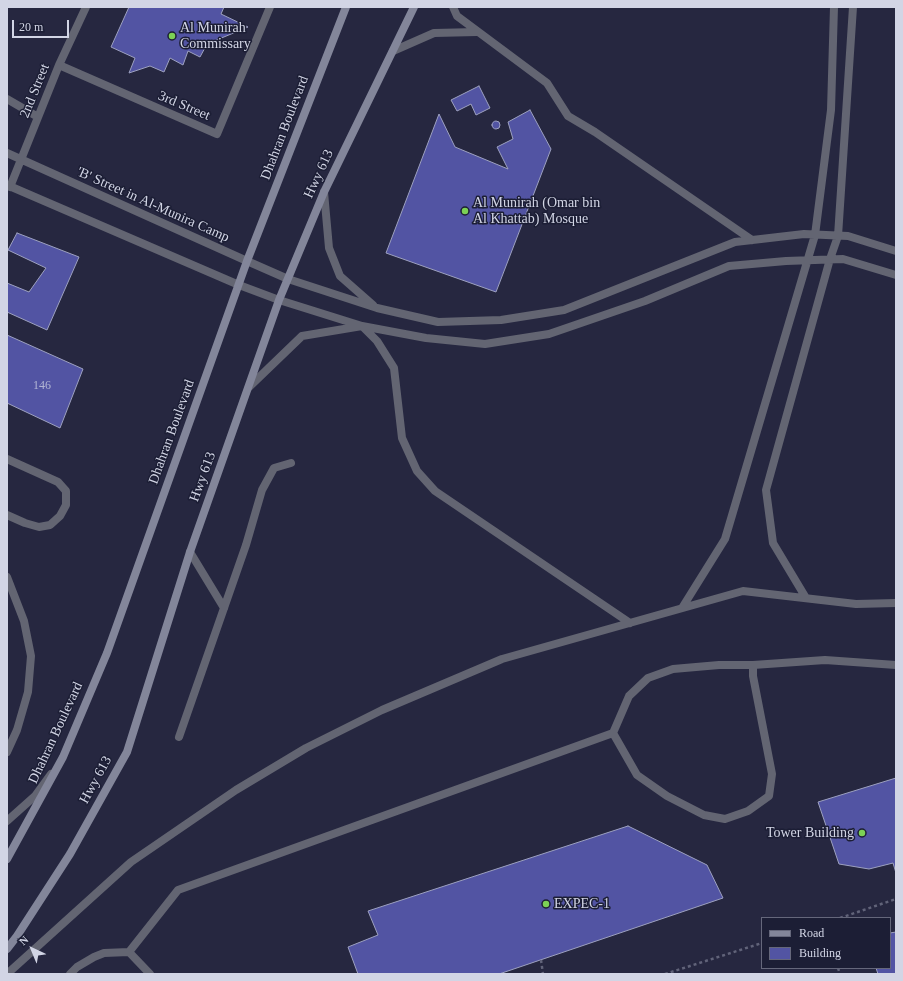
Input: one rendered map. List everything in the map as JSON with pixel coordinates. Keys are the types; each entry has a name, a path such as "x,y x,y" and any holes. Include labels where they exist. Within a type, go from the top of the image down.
{"main road":[{"name":"Dhahran Boulevard","path":"7,859 63,757 107,653 247,262 346,7"},
{"name":"Hwy 613","path":"7,949 70,854 127,752 190,552 288,279 324,192 414,7"}],"street":[{"name":"2nd Street","path":"8,186 21,159 59,65 86,7"},
{"name":"3rd Street","path":"59,65 217,134 270,7"},
{"path":"453,7 457,16 547,83 568,116 595,132 752,240"},
{"path":"682,608 725,539 815,235 831,110 834,7"},
{"path":"806,598 773,543 766,490 830,259 838,236 853,7"},
{"path":"392,51 434,33 477,32"},
{"path":"7,99 38,117"},
{"name":"'B' Street in Al-Munira Camp","path":"7,153 247,262 288,279 377,308 438,322 501,320 564,310 736,242 804,234 848,236 896,251"},
{"path":"8,186 239,285 280,300 362,326 426,338 485,344 549,334 646,301 729,266 843,259 896,275"},
{"path":"324,192 329,248 340,276 377,308"},
{"path":"249,387 302,336 362,326"},
{"path":"362,326 377,341 394,368 402,438 417,471 435,491 630,623"},
{"path":"7,459 58,482 66,491 66,505 60,516 50,525 39,527 7,515"},
{"path":"179,737 246,545 262,490 274,468 291,463"},
{"path":"190,552 224,608"},
{"path":"7,577 24,621 31,656 28,692 16,730 7,752"},
{"path":"7,974 131,862 236,790 306,748 382,710 502,659 743,591 856,604 896,603"},
{"path":"129,952 178,890 613,733 629,696 648,678 673,669 719,665 753,665 825,660 896,665"},
{"path":"613,733 637,775 667,796 704,815 725,819 748,811 769,796 772,774 753,676 753,665"},
{"path":"7,821 35,796 63,757"},
{"path":"70,974 77,967 104,953 129,952 150,974"}],"path":[{"path":"843,917 896,899"},
{"path":"665,974 761,943"},
{"path":"541,960 543,974"}],"building":[{"name":"Al Munirah Commissary","path":"129,7 224,7 221,14 248,27 207,44 200,57 188,51 183,65 170,58 164,72 150,66 129,73 135,58 111,47"},
{"path":"479,86 490,108 476,115 471,104 457,111 451,100"},
{"name":"Al Munirah (Omar bin Al Khattab) Mosque","path":"530,110 551,149 496,292 386,253 439,114 455,147 508,169 497,147 513,139 508,122"},
{"path":"496,121 499,122 499,128 496,129 493,128 492,125 493,122"},
{"path":"17,233 79,257 47,330 7,312 7,283 29,292 46,268 8,250"},
{"path":"7,335 83,369 60,428 7,403"},
{"name":"Tower Building","path":"896,778 896,873 893,863 869,869 839,864 818,802"},
{"name":"EXPEC-1","path":"628,826 707,865 723,898 499,974 358,974 348,947 378,935 368,911"},
{"path":"896,932 896,974 878,974 876,969 891,969 891,933"}],"place":[{"name":"Al Munirah Commissary","path":"172,36"},
{"name":"Al Munirah (Omar bin Al Khattab) Mosque","path":"465,211"},
{"name":"Tower Building","path":"862,833"},
{"name":"EXPEC-1","path":"546,904"}]}
